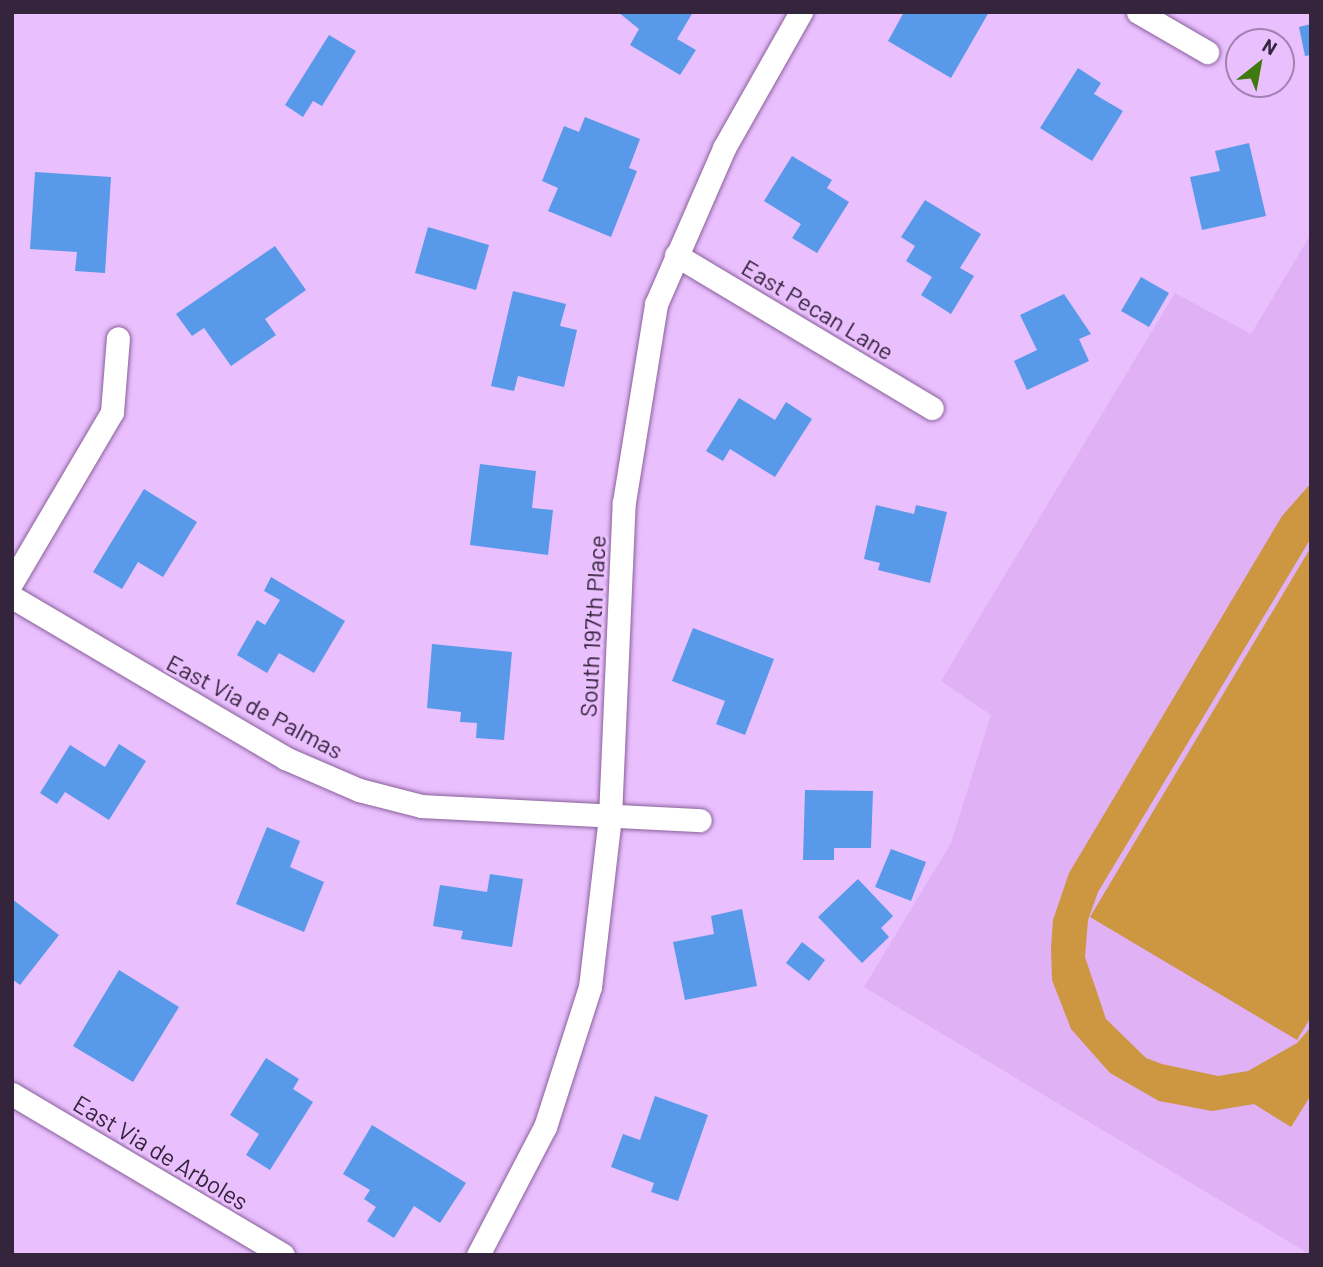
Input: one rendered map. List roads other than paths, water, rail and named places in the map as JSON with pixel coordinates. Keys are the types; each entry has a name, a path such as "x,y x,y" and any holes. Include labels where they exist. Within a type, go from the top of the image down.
{"street":[{"name":"South 197th Place","path":"478,1255 545,1127 590,987 610,817 632,425 656,304 724,148 801,12"},
{"path":"1138,12 1207,52"},
{"name":"East Pecan Lane","path":"676,255 932,408"},
{"path":"12,582 112,412 117,338"},
{"name":"East Via de Palmas","path":"12,597 285,758 359,790 422,806 700,820"},
{"name":"East Via de Arboles","path":"12,1094 283,1255"}]}
